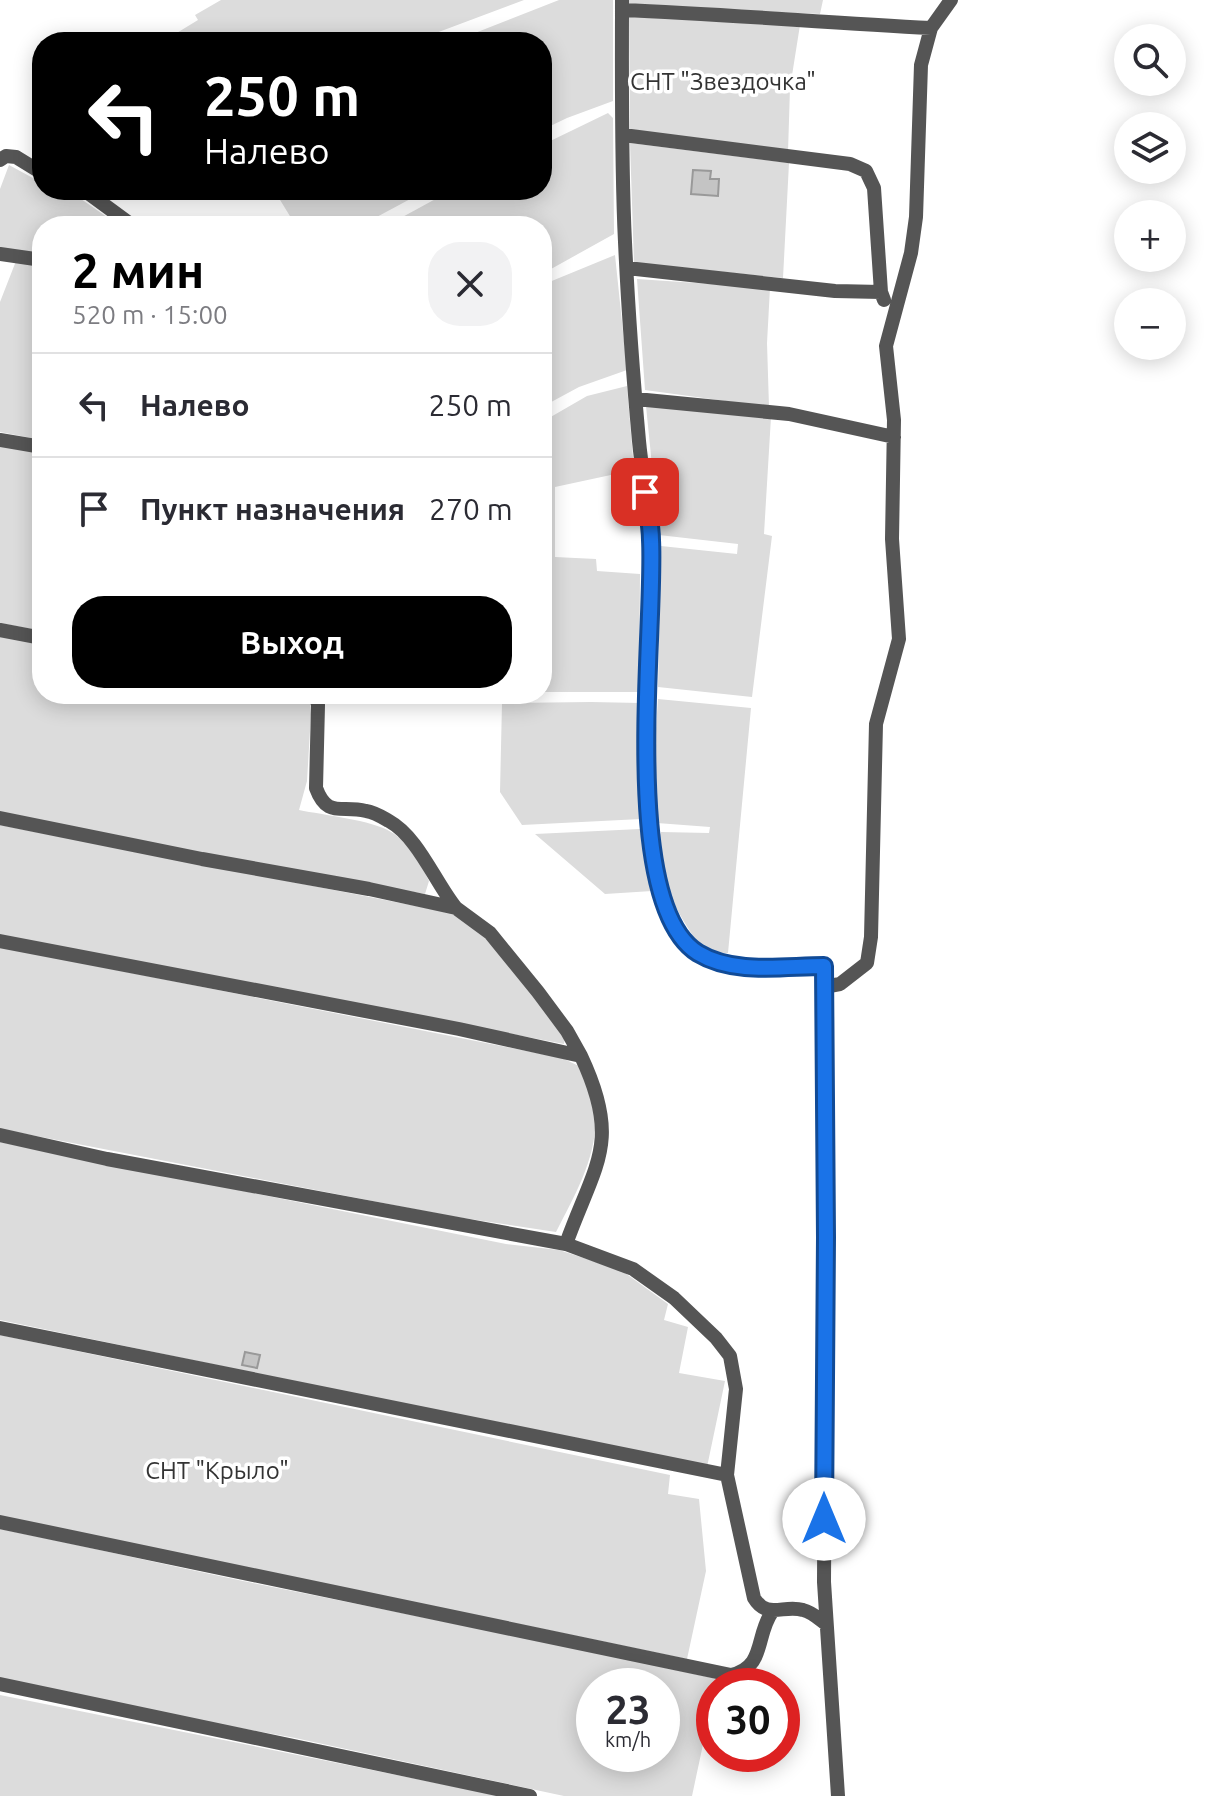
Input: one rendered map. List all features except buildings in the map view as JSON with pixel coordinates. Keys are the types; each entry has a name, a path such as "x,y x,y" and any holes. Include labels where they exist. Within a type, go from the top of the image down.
{"street":[{"path":"824,987 840,984 867,963 871,937 876,724 899,639 892,539 894,437 886,346 911,253 916,217 921,65 931,28 951,0"},
{"path":"838,1796 824,1582 824,966 733,966 707,958 689,946 665,908 648,823 651,540 636,399 627,268 622,5 931,28"},
{"path":"623,135 850,164 866,171 874,188 881,292 892,317"},
{"path":"0,160 6,156 16,157 32,167"},
{"path":"98,200 119,216"},
{"path":"0,254 32,259"},
{"path":"627,268 835,291 881,292"},
{"path":"636,399 789,414 894,437"},
{"path":"0,440 32,445"},
{"path":"0,630 32,636"},
{"path":"318,704 316,788 321,800 329,807 369,811 392,822 416,847 439,887 456,908 490,933 553,1011 581,1056 601,1104 602,1145 596,1171 566,1244"},
{"path":"0,818 456,908"},
{"path":"0,941 459,1029 581,1056"},
{"path":"0,1135 107,1159 566,1244 633,1269 674,1298 716,1338 730,1356 736,1389 727,1475 754,1598 759,1606 772,1612 800,1608 814,1597 824,1582"},
{"path":"0,1328 727,1475"},
{"path":"0,1522 731,1675 744,1672 751,1666 758,1653 763,1624 772,1612"},
{"path":"800,1608 826,1624"},
{"path":"0,1684 530,1796"}],"green space":[{"path":"221,0 524,0 439,32 178,32 198,20 195,15"},
{"name":"СНТ \"Звездочка\"","path":"559,0 613,0 613,101 552,125 552,32 477,32"},
{"name":"СНТ \"Звездочка\"","path":"629,0 823,0 820,14 629,5"},
{"name":"СНТ \"Звездочка\"","path":"629,16 800,25 790,88 788,152 630,132"},
{"name":"СНТ \"Звездочка\"","path":"608,113 613,118 614,234 552,268 552,216 404,216 434,200 552,200 552,140"},
{"name":"СНТ \"Звездочка\"","path":"630,143 789,163 783,278 634,263"},
{"path":"9,165 32,178 32,200 82,200 106,216 32,216 32,253 0,248 0,189"},
{"path":"280,200 408,200 379,216 290,216"},
{"path":"615,255 627,370 579,387 552,402 552,281"},
{"path":"16,261 32,264 32,438 0,432 0,302"},
{"path":"637,279 770,288 767,343 769,407 645,390"},
{"path":"627,386 634,470 555,487 555,557 596,559 597,571 640,574 639,692 552,692 552,416 587,396"},
{"path":"646,406 771,417 764,534 772,536 752,697 658,687 661,546 737,554 738,544 659,535"},
{"path":"0,446 32,451 32,629 0,623"},
{"path":"0,636 32,642 32,704 310,704 307,781 299,810 360,821 391,832 408,847 429,881 425,894 281,869 0,813"},
{"path":"658,699 751,708 728,953 706,953 688,929 663,878 658,845 661,832 709,833 710,827 657,823 654,759"},
{"path":"640,703 641,819 522,825 500,792 502,704"},
{"path":"0,825 452,913 479,930 565,1034 564,1044 0,936"},
{"path":"640,829 652,891 605,894 535,834"},
{"path":"0,947 562,1058 581,1067 594,1103 594,1137 586,1170 556,1232 450,1216 0,1129"},
{"path":"0,1142 506,1244 559,1250 621,1270 668,1304 664,1320 688,1327 679,1373 725,1381 707,1467 0,1320"},
{"name":"СНТ \"Крыло\"","path":"0,1335 670,1475 668,1494 699,1499 706,1571 687,1659 0,1516"},
{"name":"СНТ \"Крыло\"","path":"0,1529 665,1668 576,1668 576,1772 680,1772 680,1671 696,1675 697,1772 692,1796 564,1796 295,1738 0,1680"},
{"path":"0,1695 501,1796 0,1796"}],"route":[{"path":"645,492 651,540 648,823 665,908 689,946 718,963 733,966 824,966 824,1519"}]}
